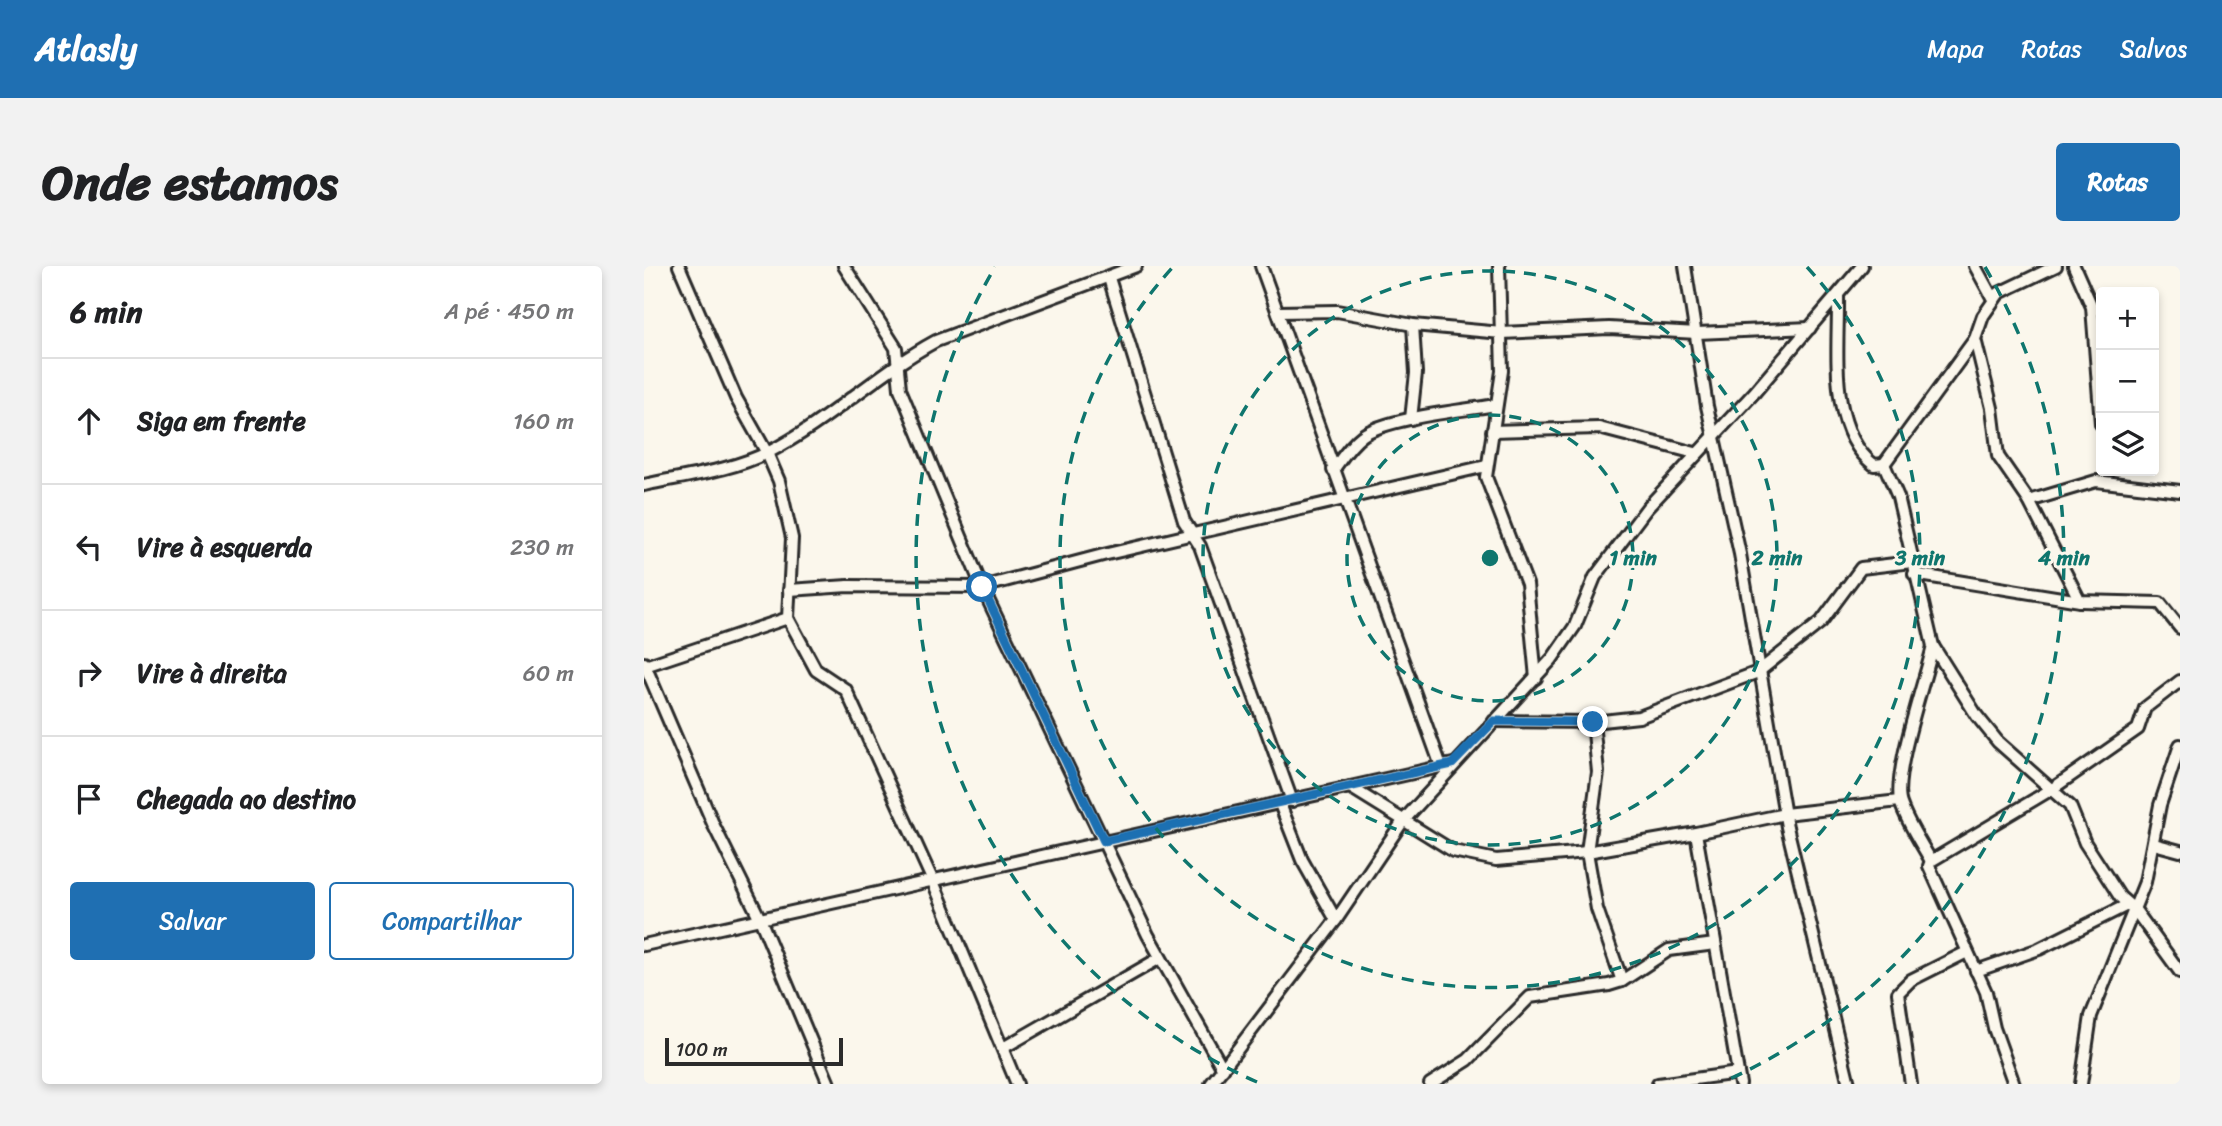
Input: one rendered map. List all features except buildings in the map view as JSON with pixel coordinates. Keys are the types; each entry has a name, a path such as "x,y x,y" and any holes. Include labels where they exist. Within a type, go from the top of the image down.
{"street":[{"path":"679,266 736,398 767,453 787,508 792,538 788,618 816,670 846,690 932,879 1017,1084"},
{"path":"859,266 846,270 896,348 900,389 982,587 1160,958 1223,1069"},
{"path":"1261,266 1333,470 1447,765"},
{"path":"1499,266 1502,371 1486,466 1487,485 1527,584 1536,678"},
{"path":"1685,266 1712,436 1740,554 1758,672 1785,814 1803,901 1849,1084"},
{"path":"1211,1084 1336,920 1403,821 1447,765 1536,678 1575,626 1595,576 1647,508 1810,328 1862,266"},
{"path":"1975,266 1993,299"},
{"path":"1838,295 1841,406 1864,457 1874,465 1884,464 1894,454 1914,419 1976,339 1983,316 1993,299 1999,293 2056,266"},
{"path":"2074,266 2092,307 2100,413"},
{"path":"644,485 733,466 767,453 824,420 897,364 936,341 1109,278 1130,267"},
{"path":"1109,278 1184,521 1200,546 1293,801"},
{"path":"1278,312 1337,311 1413,325 1502,333 1609,328 1697,333 1810,328"},
{"path":"1411,419 1416,373 1413,325"},
{"path":"1976,339 1992,408 1998,456 2029,501 2080,601"},
{"path":"1333,470 1345,452 1367,432 1411,419 1496,405"},
{"path":"1492,431 1599,428 1695,453"},
{"path":"1884,464 1898,497 1933,646 1977,716 1998,742 2074,810 2085,843 2180,972"},
{"path":"789,590 848,586 982,587 1191,534 1486,466"},
{"path":"2029,501 2106,476 2180,491"},
{"path":"1494,721 1593,722 1639,717 1660,710 1758,672 1821,622 1861,568 1912,562"},
{"path":"1914,574 2080,601 2160,603 2180,628"},
{"path":"788,618 645,665 714,826 760,919 829,1084"},
{"path":"1933,646 1922,693 1907,736 1899,801 1931,861 1930,873 1989,999 1994,1028 2014,1084"},
{"path":"1931,861 2052,789 2138,729 2145,709 2180,681"},
{"path":"1593,722 1597,779 1587,852 1597,909 1622,981"},
{"path":"2081,1084 2091,1016 2150,865 2160,805 2180,744"},
{"path":"644,945 1447,765"},
{"path":"1350,788 1453,851 1473,857 1527,859 1587,852 1696,833 1785,814 1899,801"},
{"path":"1280,804 1302,860 1336,920"},
{"path":"1658,1084 1739,1078 1696,833"},
{"path":"2154,844 2180,851"},
{"path":"1976,971 2039,949 2131,908"},
{"path":"1430,1084 1468,1060 1530,997 1622,981 1669,950 1716,944"},
{"path":"1912,1084 1898,993 1911,980 1967,952"},
{"path":"1003,1048 1160,958"}],"route":[{"path":"982,587 1104,841 1452,764 1494,721 1593,722"}]}
